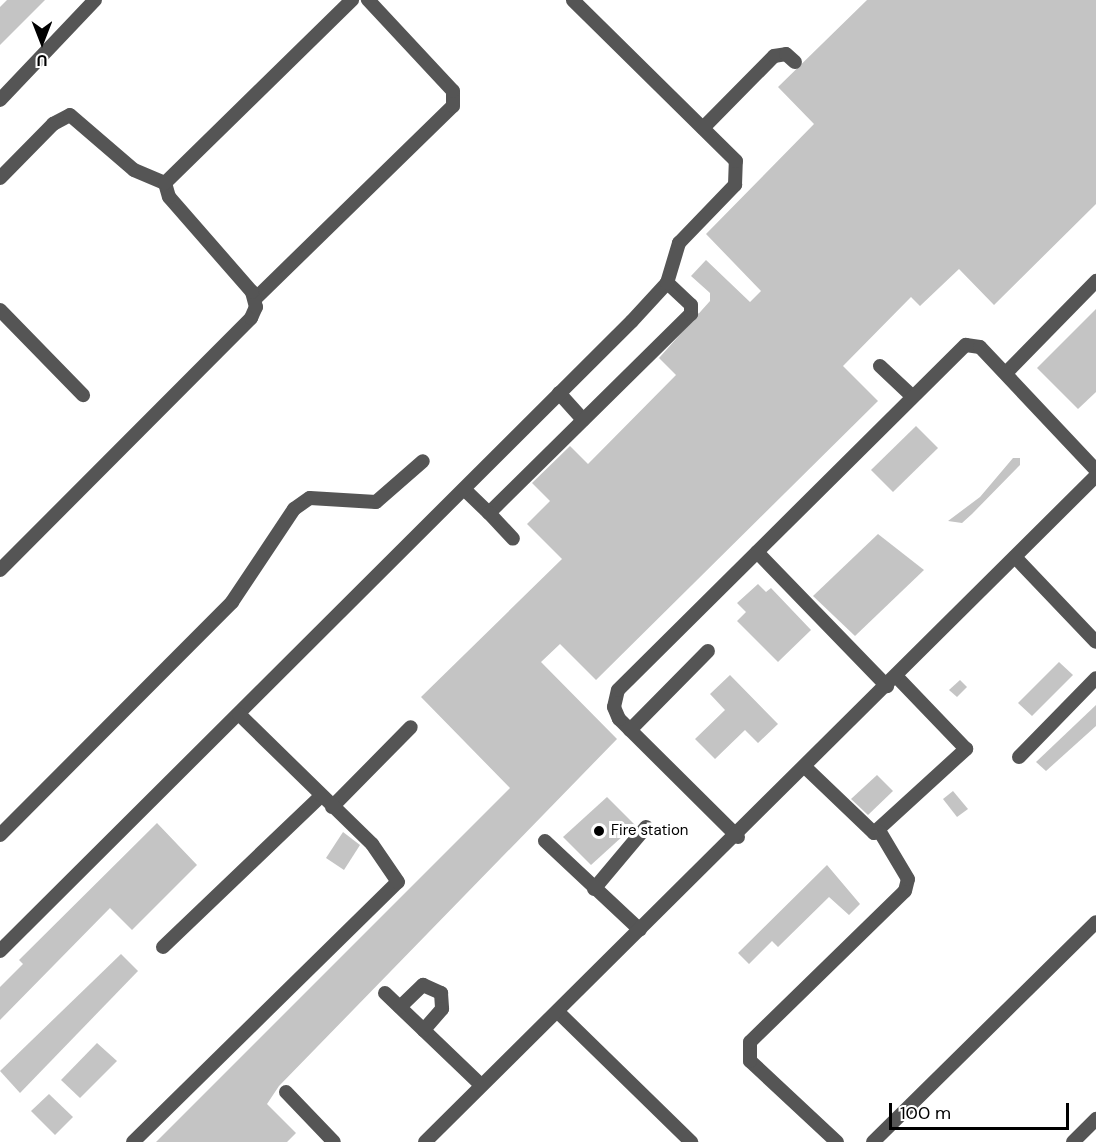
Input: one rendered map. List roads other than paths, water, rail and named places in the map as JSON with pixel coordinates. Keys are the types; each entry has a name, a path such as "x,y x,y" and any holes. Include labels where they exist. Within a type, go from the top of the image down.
{"lane":[{"path":"165,183 352,0"},
{"path":"0,570 247,324 256,298 453,106 453,91 368,0"},
{"path":"0,951 667,284 678,243 735,185 740,173 736,161 573,0"},
{"path":"0,100 90,2"},
{"path":"702,128 774,57 786,54 795,62"},
{"path":"0,178 53,124 70,115 134,170 165,183"},
{"path":"165,183 169,197 256,298"},
{"path":"1006,373 1096,281"},
{"path":"489,513 691,314 691,305 667,284"},
{"path":"0,310 83,395"},
{"path":"738,837 630,730 614,707 618,690 966,345 980,347 1096,471"},
{"path":"880,366 912,396"},
{"path":"559,393 583,420"},
{"path":"0,835 232,602 294,509 310,498 376,502 423,461"},
{"path":"425,1142 738,837 1096,476"},
{"path":"464,489 513,539"},
{"path":"756,552 966,749 880,832 868,831 806,768"},
{"path":"1015,557 1096,642"},
{"path":"630,730 708,651"},
{"path":"1019,757 1096,678"},
{"path":"133,1142 398,882 372,844 319,798 239,714"},
{"path":"332,807 411,728"},
{"path":"163,947 319,798"},
{"path":"594,889 646,827"},
{"path":"837,1142 750,1061 750,1042 905,891 908,879 880,832"},
{"path":"545,841 640,930"},
{"path":"873,1142 1096,922"},
{"path":"400,1007 423,985 441,993 442,1009 424,1030"},
{"path":"385,993 481,1085"},
{"path":"559,1013 691,1142"},
{"path":"286,1092 334,1142"},
{"path":"1073,1142 1096,1119"}],"place":[{"name":"Fire station","path":"599,831"}]}
